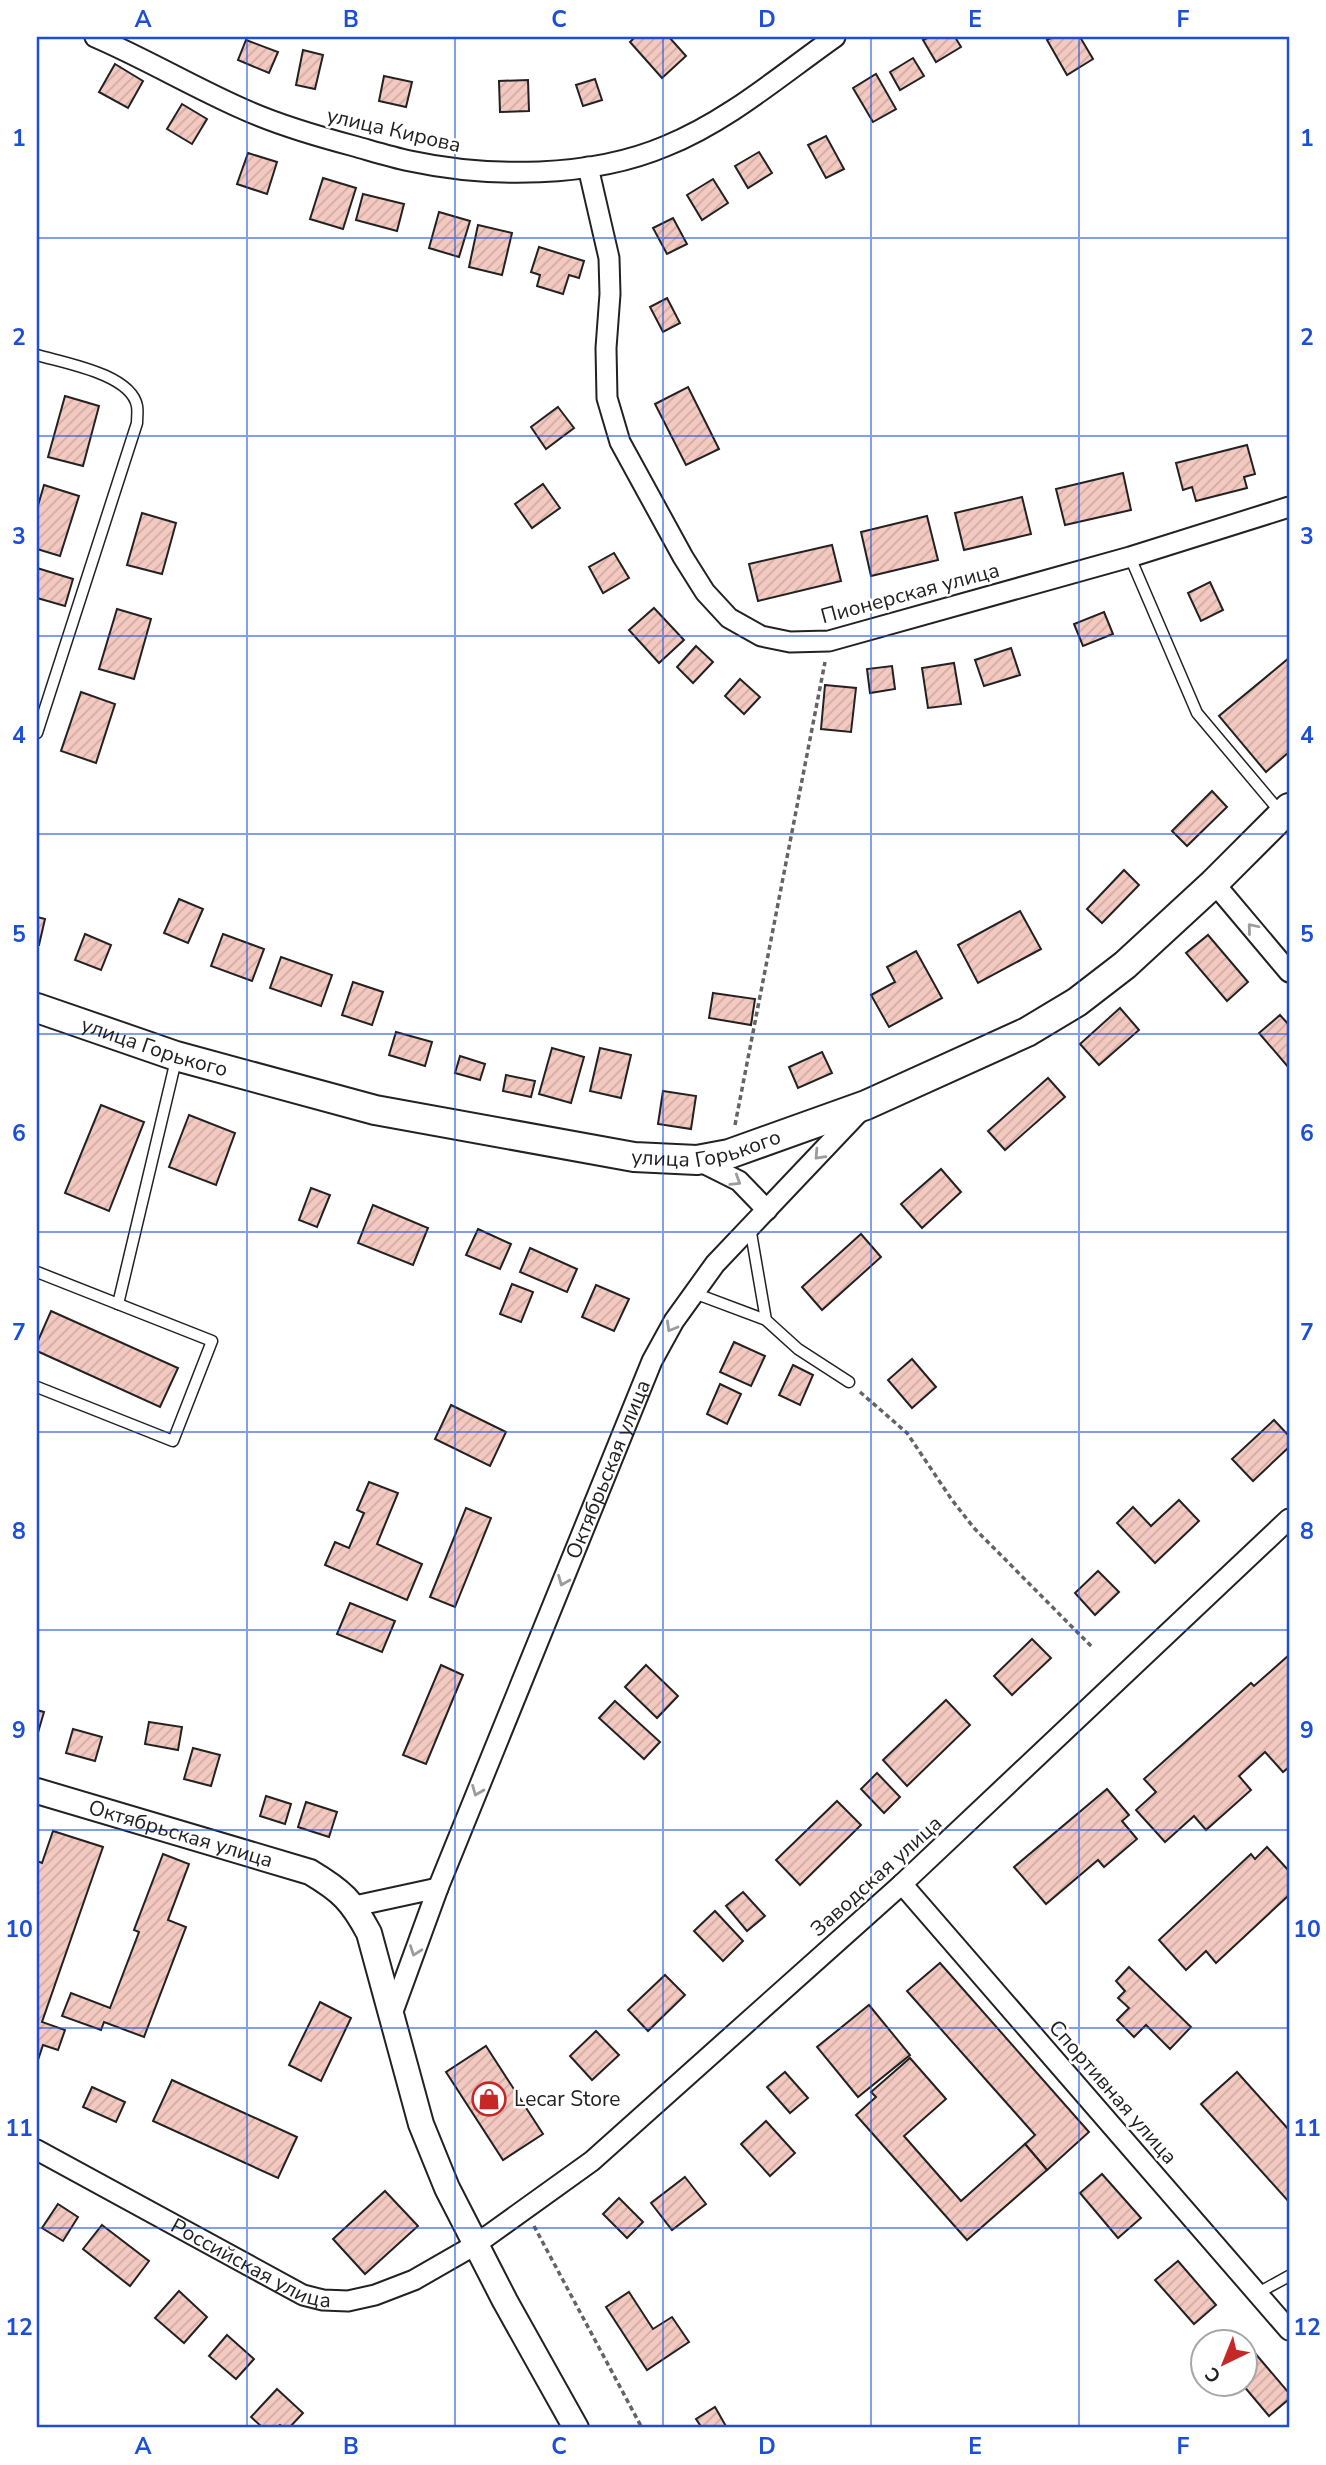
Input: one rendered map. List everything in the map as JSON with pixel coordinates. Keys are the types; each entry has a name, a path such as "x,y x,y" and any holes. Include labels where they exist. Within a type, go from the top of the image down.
{"main road":[{"name":"улица Горького","path":"37,1009 176,1056 375,1110 634,1157 697,1160 729,1154 866,1105 1027,1032 1077,1002 1125,965 1214,883 1286,811"}],"street":[{"name":"улица Кирова","path":"95,37 244,110 318,137 411,162 476,171 542,171 588,167 665,147 703,129 835,37"},
{"name":"Пионерская улица","path":"588,167 609,258 607,398 620,442 705,592 729,618 761,636 790,642 829,641 1130,557 1289,507"},
{"path":"1214,883 1289,972"},
{"name":"Октябрьская улица","path":"393,2014 438,1888 652,1361 674,1321 715,1264 866,1105"},
{"path":"697,1160 739,1181 767,1210"},
{"name":"Заводская улица","path":"475,2245 592,2161 902,1884 1289,1519"},
{"name":"Октябрьская улица","path":"37,1791 310,1872 335,1887 355,1906"},
{"name":"Спортивная улица","path":"902,1884 1289,2330"},
{"path":"438,1888 355,1906 369,1933 421,2124 447,2188 475,2245 576,2428"},
{"name":"Российская улица","path":"37,2150 303,2295 323,2300 348,2301 375,2295 414,2280 475,2245"}],"lane":[{"path":"37,355 111,378 127,389 137,404 137,423 37,733"},
{"path":"1130,557 1196,713 1286,811"},
{"path":"118,1304 176,1056"},
{"path":"750,1227 766,1320"},
{"path":"37,1272 212,1341 173,1441 37,1387"},
{"path":"694,1293 766,1320 798,1349 849,1382"},
{"path":"1258,2293 1289,2276"}],"path":[{"path":"729,1154 829,641"},
{"path":"849,1382 907,1433 974,1528 1093,1648"},
{"path":"525,2209 642,2428"}],"building":[{"path":"635,37 669,37 686,56 662,78 630,42"},
{"path":"929,37 955,37 961,47 936,62 923,40"},
{"path":"1053,37 1080,37 1093,59 1067,75 1047,40"},
{"path":"246,40 278,52 269,73 238,60"},
{"path":"303,50 323,55 315,89 296,85"},
{"path":"913,58 924,76 900,90 890,72"},
{"path":"115,64 143,81 128,108 99,92"},
{"path":"876,74 896,109 873,122 853,88"},
{"path":"384,76 412,82 406,107 379,101"},
{"path":"595,79 602,100 583,106 576,85"},
{"path":"528,80 529,111 500,112 499,81"},
{"path":"182,104 207,119 192,144 167,129"},
{"path":"826,136 844,169 826,178 808,145"},
{"path":"759,152 772,173 748,188 735,166"},
{"path":"248,153 277,162 267,194 237,184"},
{"path":"323,178 356,188 343,229 310,219"},
{"path":"713,179 728,203 702,220 687,195"},
{"path":"363,194 404,204 397,231 356,220"},
{"path":"439,212 470,221 459,257 429,248"},
{"path":"673,218 687,244 667,254 653,228"},
{"path":"478,225 512,233 502,275 469,267"},
{"path":"539,247 584,261 579,278 569,275 563,294 537,286 540,275 531,272"},
{"path":"667,298 680,323 663,332 650,307"},
{"path":"688,387 719,449 686,465 655,404"},
{"path":"65,396 99,406 83,466 48,457"},
{"path":"558,407 574,428 546,449 531,427"},
{"path":"1247,445 1255,474 1244,477 1247,488 1196,501 1192,487 1183,490 1176,463"},
{"path":"1123,473 1131,510 1065,525 1056,489"},
{"path":"543,484 560,508 532,528 515,504"},
{"path":"44,485 79,496 60,556 37,549 37,509"},
{"path":"1022,497 1031,534 964,550 955,513"},
{"path":"142,513 176,523 162,574 127,565"},
{"path":"927,516 938,560 871,576 861,532"},
{"path":"832,545 841,581 758,601 749,564"},
{"path":"614,553 629,578 603,593 589,567"},
{"path":"37,568 73,579 65,606 37,598"},
{"path":"1210,582 1223,610 1201,621 1188,593"},
{"path":"654,608 684,640 659,663 629,630"},
{"path":"117,609 151,619 134,679 99,669"},
{"path":"1104,612 1113,634 1083,646 1074,624"},
{"path":"696,646 713,662 693,683 677,667"},
{"path":"1011,648 1020,675 984,686 975,660"},
{"path":"1289,658 1289,752 1266,772 1219,716"},
{"path":"954,663 961,704 928,708 922,668"},
{"path":"892,666 895,689 870,693 867,669"},
{"path":"740,679 760,697 744,714 725,696"},
{"path":"825,685 856,688 851,732 821,729"},
{"path":"81,692 115,704 96,763 61,751"},
{"path":"1212,791 1227,807 1187,846 1172,831"},
{"path":"1124,870 1139,885 1102,923 1087,909"},
{"path":"179,899 203,909 188,943 164,933"},
{"path":"1020,911 1041,949 978,983 958,945"},
{"path":"37,917 45,919 39,945 37,945"},
{"path":"85,934 111,945 101,970 75,960"},
{"path":"223,934 264,949 252,981 211,966"},
{"path":"1208,935 1248,982 1227,1001 1186,953"},
{"path":"916,951 942,998 889,1027 871,995 895,982 887,967"},
{"path":"281,957 332,975 321,1006 270,988"},
{"path":"353,982 383,992 372,1025 342,1015"},
{"path":"713,993 755,999 751,1025 709,1018"},
{"path":"1120,1008 1139,1030 1099,1065 1080,1044"},
{"path":"1280,1015 1289,1025 1289,1068 1259,1033"},
{"path":"396,1032 432,1042 425,1066 389,1055"},
{"path":"552,1048 584,1057 571,1103 539,1094"},
{"path":"600,1048 631,1055 621,1098 590,1091"},
{"path":"822,1052 832,1073 798,1088 789,1067"},
{"path":"460,1056 485,1064 480,1080 455,1073"},
{"path":"506,1075 535,1081 531,1097 503,1091"},
{"path":"1048,1078 1065,1097 1005,1150 988,1131"},
{"path":"663,1091 696,1096 691,1129 658,1124"},
{"path":"101,1105 144,1122 109,1211 65,1193"},
{"path":"189,1115 235,1133 216,1185 169,1167"},
{"path":"941,1169 961,1192 922,1228 901,1204"},
{"path":"311,1188 330,1195 317,1227 299,1220"},
{"path":"373,1205 428,1228 413,1265 358,1243"},
{"path":"478,1229 511,1244 500,1269 466,1255"},
{"path":"861,1234 881,1257 822,1310 802,1287"},
{"path":"530,1248 577,1269 567,1292 520,1272"},
{"path":"512,1284 533,1292 521,1322 500,1314"},
{"path":"596,1285 629,1299 614,1331 582,1317"},
{"path":"51,1311 178,1368 160,1407 37,1351 37,1343"},
{"path":"734,1342 765,1356 751,1386 720,1372"},
{"path":"912,1359 936,1387 912,1408 888,1380"},
{"path":"793,1365 813,1375 800,1405 779,1395"},
{"path":"720,1384 741,1394 727,1424 707,1414"},
{"path":"451,1405 506,1432 490,1466 435,1439"},
{"path":"1274,1420 1289,1436 1289,1447 1253,1481 1232,1459"},
{"path":"369,1482 398,1493 377,1544 422,1564 407,1600 325,1565 335,1542 349,1548 364,1513 357,1510"},
{"path":"1179,1500 1199,1521 1155,1563 1117,1523 1133,1507 1151,1526"},
{"path":"466,1508 491,1518 455,1607 430,1597"},
{"path":"1098,1571 1119,1592 1095,1615 1075,1593"},
{"path":"350,1603 395,1621 382,1652 337,1634"},
{"path":"1032,1639 1051,1658 1012,1695 994,1676"},
{"path":"1289,1655 1289,1767 1283,1772 1265,1752 1239,1776 1251,1790 1206,1830 1194,1816 1165,1842 1136,1810 1156,1792 1144,1779 1251,1683 1254,1686"},
{"path":"441,1665 463,1675 426,1764 403,1755"},
{"path":"646,1665 678,1696 657,1718 625,1687"},
{"path":"946,1700 970,1725 907,1786 883,1760"},
{"path":"615,1701 660,1742 644,1759 599,1718"},
{"path":"37,1710 44,1712 37,1736"},
{"path":"149,1722 182,1727 178,1750 145,1744"},
{"path":"73,1729 102,1737 95,1761 66,1753"},
{"path":"193,1748 220,1755 211,1786 184,1779"},
{"path":"877,1773 900,1797 884,1813 861,1789"},
{"path":"1107,1789 1129,1815 1122,1821 1137,1839 1104,1867 1098,1860 1046,1904 1014,1867"},
{"path":"266,1796 291,1804 285,1824 260,1816"},
{"path":"837,1801 861,1825 800,1885 776,1860"},
{"path":"306,1802 337,1812 329,1837 298,1827"},
{"path":"53,1831 103,1847 42,2022 65,2030 58,2050 43,2045 37,2063 37,1861 42,1863"},
{"path":"1267,1847 1289,1871 1289,1895 1216,1963 1206,1951 1186,1970 1159,1940 1251,1854 1255,1859"},
{"path":"163,1854 189,1864 168,1920 186,1927 144,2037 104,2022 101,2030 62,2016 71,1993 110,2008 139,1932 134,1930"},
{"path":"743,1892 765,1916 747,1931 726,1906"},
{"path":"715,1911 743,1941 723,1961 694,1931"},
{"path":"940,1963 1089,2132 1047,2170 1025,2144 1035,2135 907,1991"},
{"path":"1129,1967 1191,2027 1170,2049 1146,2025 1134,2037 1117,2020 1129,2008 1118,1998 1125,1991 1116,1981"},
{"path":"665,1975 685,1995 648,2031 628,2010"},
{"path":"320,2002 351,2018 321,2081 289,2065"},
{"path":"869,2005 910,2055 858,2097 817,2047"},
{"path":"596,2031 619,2055 592,2080 570,2056"},
{"path":"486,2046 543,2134 503,2160 446,2072"},
{"path":"910,2058 946,2099 904,2136 961,2201 1025,2144 1047,2170 967,2240 856,2115 876,2097 871,2092"},
{"path":"785,2072 808,2098 790,2113 767,2087"},
{"path":"1237,2072 1289,2130 1289,2202 1201,2104"},
{"path":"172,2080 297,2137 278,2178 153,2121"},
{"path":"92,2087 125,2102 116,2122 83,2107"},
{"path":"766,2121 795,2153 770,2176 741,2144"},
{"path":"1102,2174 1141,2218 1118,2238 1080,2193"},
{"path":"685,2177 706,2204 672,2230 651,2203"},
{"path":"385,2191 418,2226 365,2274 333,2239"},
{"path":"619,2198 643,2222 627,2238 603,2214"},
{"path":"58,2204 78,2217 63,2241 42,2228"},
{"path":"102,2225 149,2261 130,2286 83,2249"},
{"path":"1178,2261 1216,2305 1194,2324 1155,2280"},
{"path":"179,2291 207,2317 184,2343 155,2318"},
{"path":"629,2292 653,2329 672,2317 689,2342 647,2370 606,2307"},
{"path":"227,2335 254,2359 236,2379 209,2356"},
{"path":"1260,2359 1289,2393 1289,2399 1269,2416 1254,2398 1260,2398"},
{"path":"277,2389 303,2413 289,2428 280,2425 276,2428 263,2428 251,2417"},
{"path":"715,2407 727,2428 702,2428 696,2419"}],"place":[{"name":"Lecar Store","path":"489,2099"}]}
